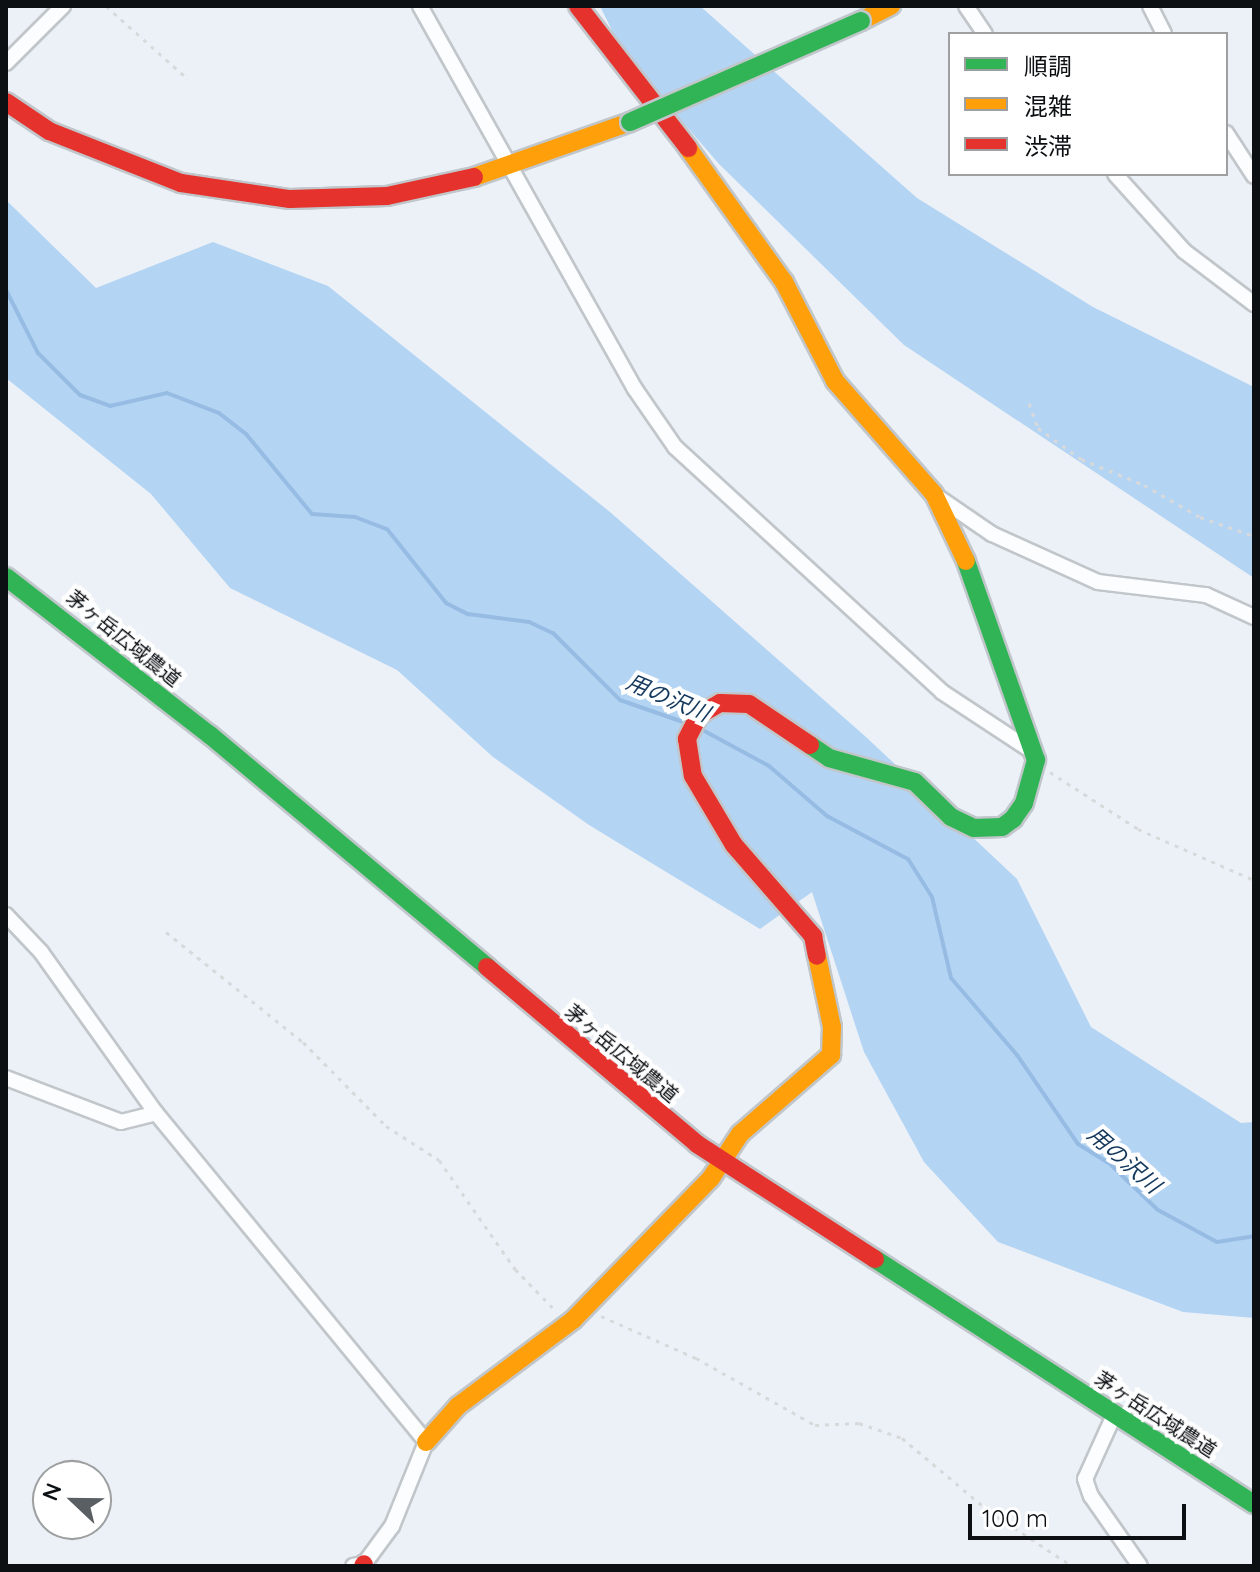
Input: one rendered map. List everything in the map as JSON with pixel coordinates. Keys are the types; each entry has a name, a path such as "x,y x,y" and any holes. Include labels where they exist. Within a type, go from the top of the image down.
{"street":[{"path":"6,63 63,6"},
{"path":"420,6 635,389 675,447 942,692 1036,757"},
{"path":"578,6 736,211 784,282 835,381 934,494 992,534 1098,582 1206,595 1254,617"},
{"path":"6,102 49,131 138,169 243,195 387,196 509,167 630,122 891,6"},
{"path":"966,6 984,32"},
{"path":"1150,6 1163,32"},
{"path":"1228,136 1254,176"},
{"path":"1117,176 1184,251 1254,304"},
{"path":"362,1566 392,1526 426,1442 458,1406 586,1307 676,1216 740,1134 825,1065 834,1042 813,936 720,824 693,776 687,739 699,715 720,703 749,704 829,758 915,782 951,817 974,828 1002,827 1013,819 1024,803 1036,757 965,557 934,494"},
{"name":"茅ヶ岳広域農道","path":"6,577 210,735 721,1161 1254,1504"},
{"path":"6,915 41,952 156,1113 426,1442"},
{"path":"6,1078 121,1122 156,1113"},
{"path":"1115,1413 1085,1479 1140,1566"}],"path":[{"path":"106,6 188,79"},
{"path":"1029,403 1038,428 1081,459 1144,485 1200,517 1254,536"},
{"path":"1036,757 1066,787 1138,829 1254,880"},
{"path":"166,932 303,1042 386,1126 439,1160 515,1269 568,1323"},
{"path":"586,1307 696,1358 815,1425 859,1423 902,1438 989,1511 1072,1566"}],"shaded area":[{"path":"600,6 700,6 917,198 1093,307 1254,387 1254,578 904,345 719,164 623,53"},
{"path":"6,200 96,288 213,242 328,286 610,512 866,737 1017,879 1091,1027 1241,1123 1254,1122 1254,1318 1183,1312 998,1242 924,1162 864,1052 812,892 760,929 589,825 493,757 397,670 230,588 151,494 6,378"}],"waterway":[{"name":"用の沢川","path":"6,290 38,353 80,395 110,406 167,393 219,413 246,434 312,514 355,517 387,529 446,603 468,614 529,622 553,633 620,700 689,724"},
{"name":"用の沢川","path":"697,727 769,766 827,816 908,859 932,897 951,978 1017,1055 1078,1144 1111,1165 1158,1210 1217,1242 1254,1236"}],"traffic: fast":[{"path":"630,122 861,21"},
{"path":"810,745 829,758 915,782 951,817 974,828 1002,827 1013,819 1024,803 1036,760 966,561"},
{"path":"6,577 210,735 487,967"},
{"path":"875,1259 1254,1504"}],"traffic: slow":[{"path":"861,21 891,6"},
{"path":"474,177 630,122"},
{"path":"688,148 784,282 835,381 934,494 966,561"},
{"path":"426,1442 458,1406 573,1320 711,1178 740,1134 831,1055 832,1027 817,956"}],"traffic: jam":[{"path":"578,6 688,148"},
{"path":"6,102 49,131 181,183 290,199 387,196 474,177"},
{"path":"810,745 749,704 720,703 699,715 687,739 693,776 734,845 813,936 817,956"},
{"path":"487,967 697,1144 875,1259"}]}
